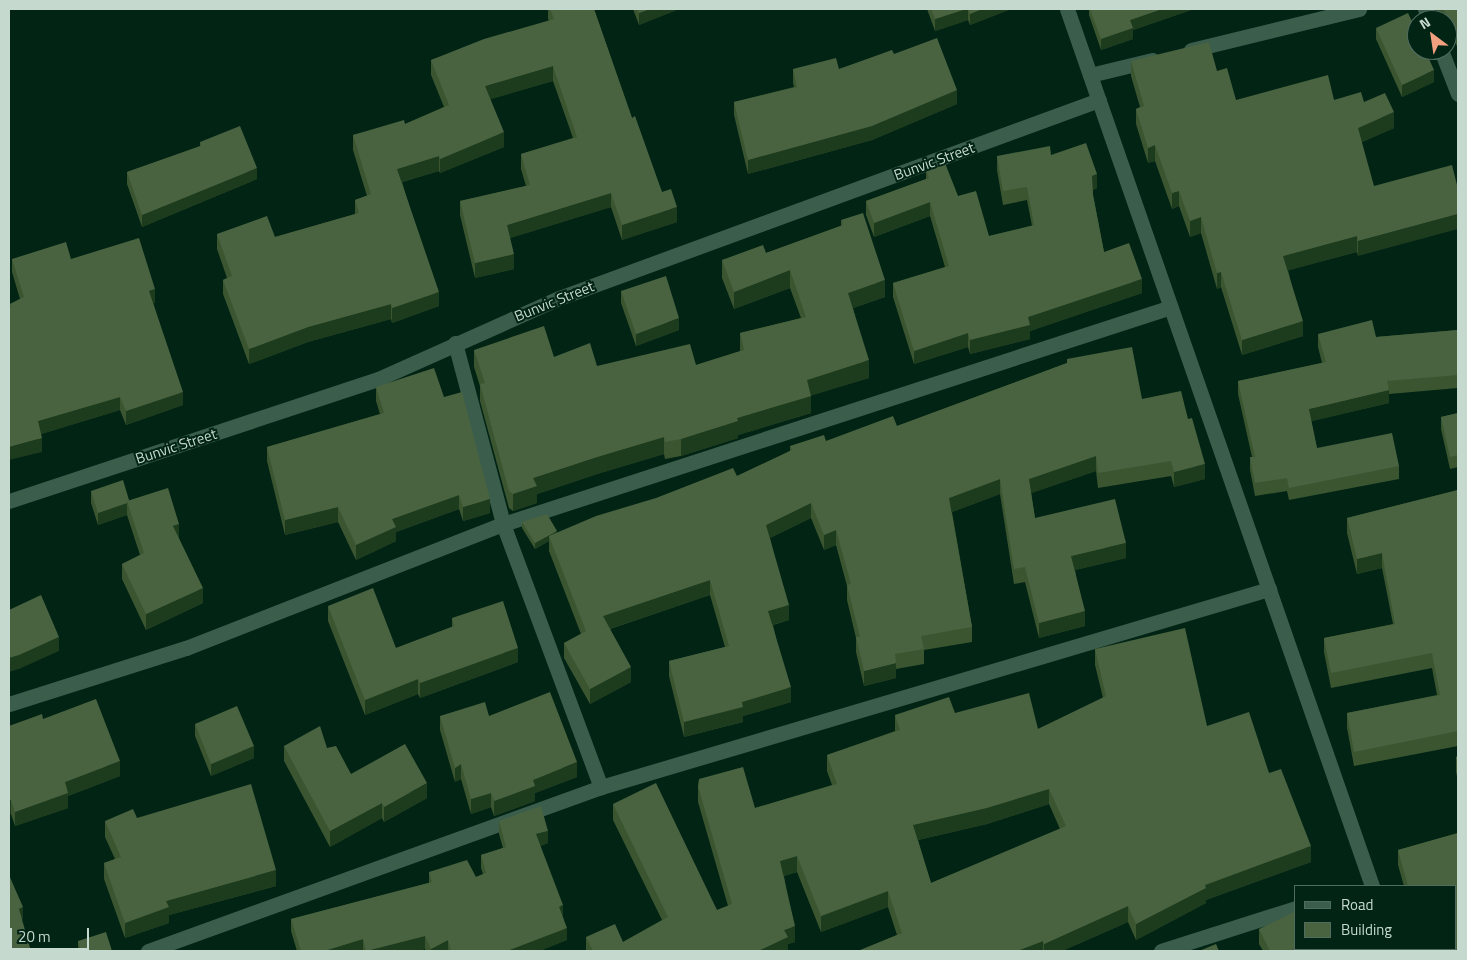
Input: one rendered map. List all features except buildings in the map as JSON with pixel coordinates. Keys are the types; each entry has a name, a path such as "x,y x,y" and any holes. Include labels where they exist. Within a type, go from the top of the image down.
{"street":[{"path":"1067,9 1269,589 1368,885"},
{"path":"1090,75 1359,9"},
{"path":"1445,60 1458,94"},
{"name":"Bunvic Street","path":"9,501 378,379 559,298 1099,100"},
{"path":"9,704 186,648 503,524 1171,307"},
{"path":"455,343 503,524 601,787"},
{"path":"148,951 601,787 1269,589"},
{"path":"1161,951 1294,909"}]}
